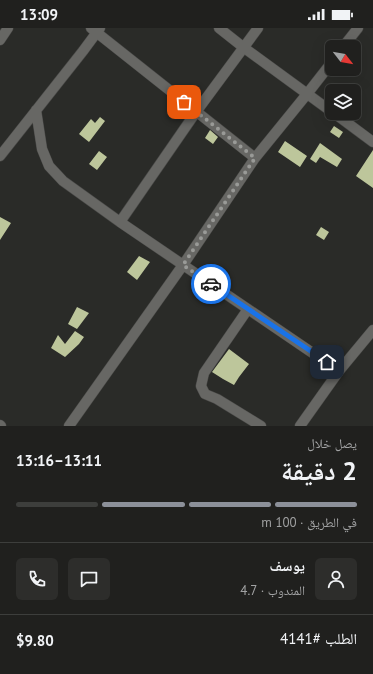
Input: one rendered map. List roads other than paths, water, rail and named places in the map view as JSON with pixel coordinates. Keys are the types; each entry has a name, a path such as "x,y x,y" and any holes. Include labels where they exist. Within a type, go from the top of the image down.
{"street":[{"path":"0,40 8,28"},
{"path":"219,28 325,106"},
{"path":"120,222 196,112 258,28"},
{"path":"349,40 358,28"},
{"path":"0,156 96,29 196,112 255,158"},
{"path":"69,426 183,265 255,158 325,71"},
{"path":"36,110 42,148 49,166 63,181 120,222 339,371"},
{"path":"344,120 373,142"},
{"path":"248,309 204,372 201,386 205,394 217,399 261,426"},
{"path":"300,426 339,371 373,330"}]}
